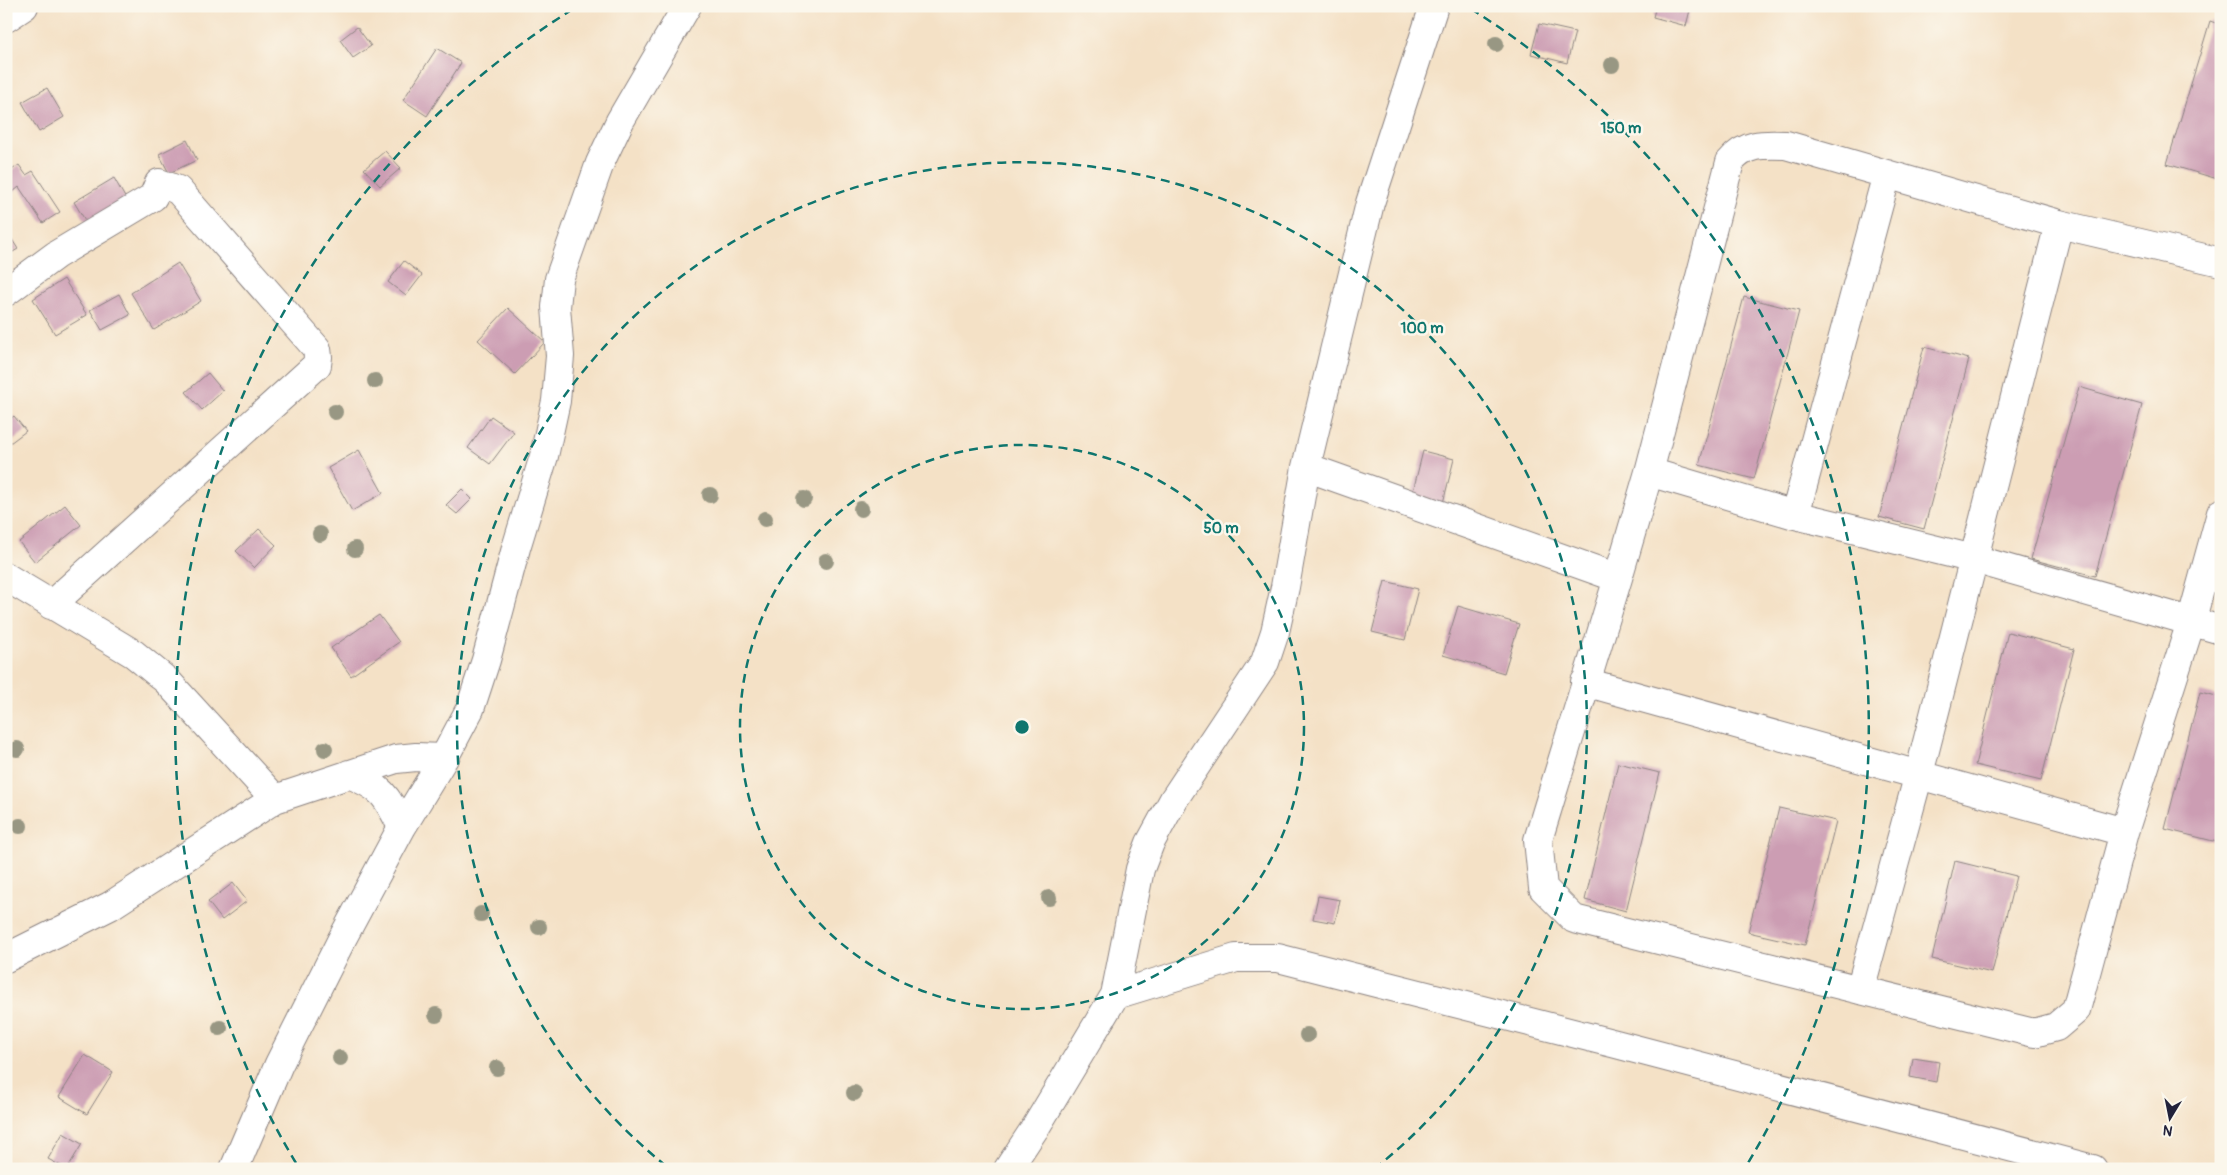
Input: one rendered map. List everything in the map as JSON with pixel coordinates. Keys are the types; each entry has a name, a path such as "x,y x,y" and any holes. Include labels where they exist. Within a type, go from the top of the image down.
{"street":[{"path":"6,18 24,6"},
{"path":"234,1169 279,1064 402,827 444,758 470,709 486,660 516,548 544,456 556,401 560,356 556,307 559,279 600,163 620,121 687,6"},
{"path":"1008,1169 1042,1117 1115,995 1140,869 1150,843 1174,799 1265,662 1275,632 1285,587 1306,467 1370,203 1434,6"},
{"path":"2221,262 2059,224 1786,144 1764,144 1739,151 1730,162 1618,578 1538,840 1543,888 1574,919 2034,1033 2056,1027 2076,1010 2124,832 2191,622 2221,513"},
{"path":"1795,515 1887,174"},
{"path":"6,292 56,255 153,197 159,183 178,190 317,349 317,365 51,605"},
{"path":"1860,990 1919,774 2059,224"},
{"path":"1306,467 1618,578"},
{"path":"1648,472 1795,515 1974,559 2221,630"},
{"path":"6,577 134,654 167,681 275,798"},
{"path":"1585,682 2124,832"},
{"path":"6,958 110,906 275,798 396,759 416,757 444,758"},
{"path":"349,774 366,781 384,794 402,827"},
{"path":"1115,995 1236,958 1278,958 2093,1169"}],"building":[{"path":"1656,6 1691,6 1686,26 1653,17"},
{"path":"2210,21 2221,25 2221,180 2167,164"},
{"path":"1539,24 1575,32 1567,63 1531,54"},
{"path":"357,27 371,46 353,58 340,40"},
{"path":"437,48 461,63 427,116 403,100"},
{"path":"47,88 64,117 39,132 22,102"},
{"path":"187,140 197,160 169,173 159,154"},
{"path":"385,151 401,168 380,186 364,169"},
{"path":"19,165 26,175 33,171 60,212 43,223 19,187 13,192 6,182 6,174"},
{"path":"114,178 127,201 88,225 74,202"},
{"path":"6,230 18,249 6,256"},
{"path":"404,261 422,275 406,296 388,282"},
{"path":"178,263 201,301 154,330 131,293"},
{"path":"64,279 87,315 55,334 33,299"},
{"path":"119,294 130,315 102,330 90,310"},
{"path":"1744,297 1799,311 1754,479 1699,465"},
{"path":"508,308 545,342 515,374 478,340"},
{"path":"1924,347 1969,359 1924,529 1879,517"},
{"path":"208,373 223,391 202,410 186,392"},
{"path":"2079,387 2142,405 2095,576 2031,559"},
{"path":"14,416 26,431 6,446 6,422"},
{"path":"491,416 514,432 490,464 468,448"},
{"path":"359,450 383,493 352,511 328,468"},
{"path":"1423,451 1454,459 1442,507 1411,499"},
{"path":"462,489 472,499 457,514 446,505"},
{"path":"65,505 81,525 35,562 19,542"},
{"path":"259,529 276,545 254,568 236,551"},
{"path":"1385,581 1418,589 1405,640 1372,632"},
{"path":"1458,606 1519,624 1504,673 1443,655"},
{"path":"379,615 399,642 351,676 331,648"},
{"path":"2008,632 2074,649 2041,781 1975,765"},
{"path":"2200,692 2221,697 2221,843 2165,829"},
{"path":"1618,763 1660,773 1626,911 1585,900"},
{"path":"1779,808 1836,821 1805,945 1748,932"},
{"path":"1955,861 2016,876 1992,973 1932,959"},
{"path":"233,883 247,901 222,920 208,902"},
{"path":"1318,896 1340,900 1335,923 1313,919"},
{"path":"85,1055 113,1072 87,1114 59,1097"},
{"path":"1913,1058 1939,1062 1936,1082 1910,1077"},
{"path":"63,1133 82,1144 67,1169 48,1159"}]}
